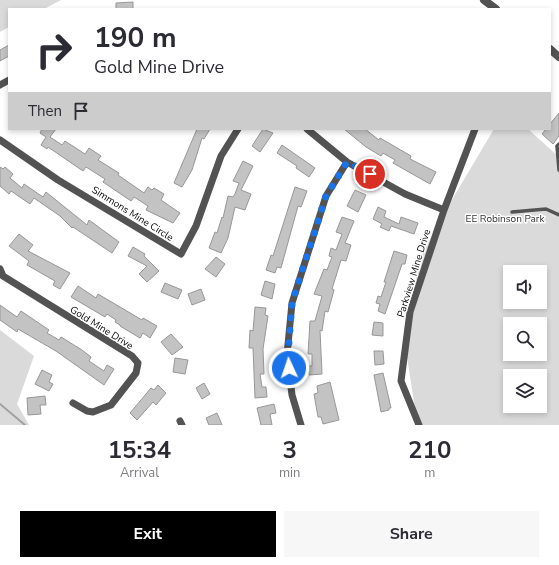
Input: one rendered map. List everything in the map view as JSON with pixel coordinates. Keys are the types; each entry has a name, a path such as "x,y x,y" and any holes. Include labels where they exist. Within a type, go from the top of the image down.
{"street":[{"path":"484,0 495,8"},
{"path":"551,50 559,57"},
{"name":"Simmons Mine Circle","path":"0,140 58,180 181,254 196,226 221,156 237,130"},
{"path":"307,130 347,162 405,194 444,210"},
{"name":"Parkview Mine Drive","path":"419,425 401,381 410,312 444,210 475,130"},
{"path":"301,425 292,395 288,355 292,303 326,196 347,162"},
{"name":"Gold Mine Drive","path":"0,269 3,276 132,356 138,363 136,373 111,405 93,412 87,411 73,403"}],"lane":[{"path":"559,144 557,146 559,170"},
{"path":"512,212 546,210 559,215"}],"green space":[{"path":"0,0 61,0 46,8 8,8 8,28 0,32"},
{"name":"EE Robinson Park","path":"493,130 529,130 559,157 559,425 419,425 417,422 406,350 419,260 453,198"},
{"path":"0,330 34,356 17,404 29,425 0,425"}],"building":[{"path":"133,2 133,8 116,8 116,3"},
{"path":"8,46 8,57 0,61 0,50"},
{"path":"559,113 559,136 553,144 542,134 545,130 551,130 551,123"},
{"path":"42,130 55,130 50,137 62,145 65,141 85,154 89,148 101,156 98,160 119,173 118,175 144,193 148,187 152,190 154,188 164,194 161,200 180,213 173,223 146,210 148,206 134,197 131,201 103,182 105,179 86,167 83,171 48,147 47,149 41,145 46,137 40,133"},
{"path":"197,130 209,130 204,139 202,138 192,170 182,187 174,183"},
{"path":"262,130 273,133 260,152 252,146"},
{"path":"345,130 366,130 379,140 380,138 411,156 410,159 436,172 430,184 393,163 395,160 383,153 381,156 366,147"},
{"path":"282,145 315,168 309,177 296,168 297,166 277,153"},
{"path":"243,161 253,166 241,190 251,194 245,210 235,207 228,238 221,253 209,248 215,232 217,233 222,217 223,218 228,196 233,197 235,194 239,183 233,181"},
{"path":"0,167 3,169 5,167 13,174 10,178 22,188 24,184 43,197 46,192 87,225 89,220 119,242 112,253 73,227 72,228 60,216 34,198 30,204 11,191 9,194 0,186"},
{"path":"295,187 307,191 301,207 298,206 281,268 277,267 275,273 266,270 271,255 273,256"},
{"path":"355,190 366,195 358,212 347,206"},
{"path":"378,207 386,211 384,217 399,224 401,217 418,223 414,234 391,226 389,231 380,227 382,224 373,219"},
{"path":"342,217 354,221 345,243 351,245 346,261 341,260 332,289 334,290 328,312 325,311 322,331 320,330 322,374 309,375 308,366 312,366 312,354 308,354 310,321 315,321 322,296 314,294 324,269 327,270 332,257 329,256 331,248 336,250 342,234 336,232"},
{"path":"19,234 33,245 28,251 70,273 60,289 53,285 55,281 27,265 29,261 9,246"},
{"path":"133,247 145,254 144,256 159,271 147,282 139,274 147,266 128,256"},
{"path":"394,251 407,255 405,264 402,264 385,314 378,311 380,304 376,303 378,296 381,297"},
{"path":"216,257 225,264 216,277 205,269"},
{"path":"265,281 275,284 272,299 261,295"},
{"path":"165,283 182,290 178,299 161,292"},
{"path":"78,286 96,298 98,294 142,320 143,318 157,326 150,338 143,333 140,338 120,326 115,322 116,320 107,314 105,317 71,297"},
{"path":"201,289 205,300 192,305 188,294"},
{"path":"0,305 17,317 21,311 49,330 47,333 59,340 61,337 82,350 91,357 89,361 104,371 107,365 114,369 104,385 56,351 18,329 17,332 0,320"},
{"path":"255,307 266,308 265,315 268,316 263,349 264,374 260,374 262,387 266,387 267,397 255,398 253,348 249,348 250,330 253,331"},
{"path":"374,322 383,323 383,336 372,335"},
{"path":"171,334 183,347 172,355 161,342"},
{"path":"374,351 383,351 384,364 375,365"},
{"path":"175,358 188,360 185,374 173,372"},
{"path":"42,370 52,375 49,382 53,384 49,391 35,384"},
{"path":"383,373 391,408 381,412 374,375"},
{"path":"330,382 339,420 323,424 321,417 318,417 314,394 318,393 317,386"},
{"path":"204,383 210,394 202,399 196,388"},
{"path":"158,385 166,393 156,405 153,402 137,420 130,413 151,388 154,390"},
{"path":"45,396 46,405 40,405 41,414 28,415 27,398"},
{"path":"274,404 276,413 270,414 272,425 261,425 257,408"},
{"path":"217,413 222,425 209,425 206,418"}],"waterway":[{"path":"0,404 25,425"}],"route":[{"path":"289,368 288,355 292,303 326,196 347,162 370,174"}]}
